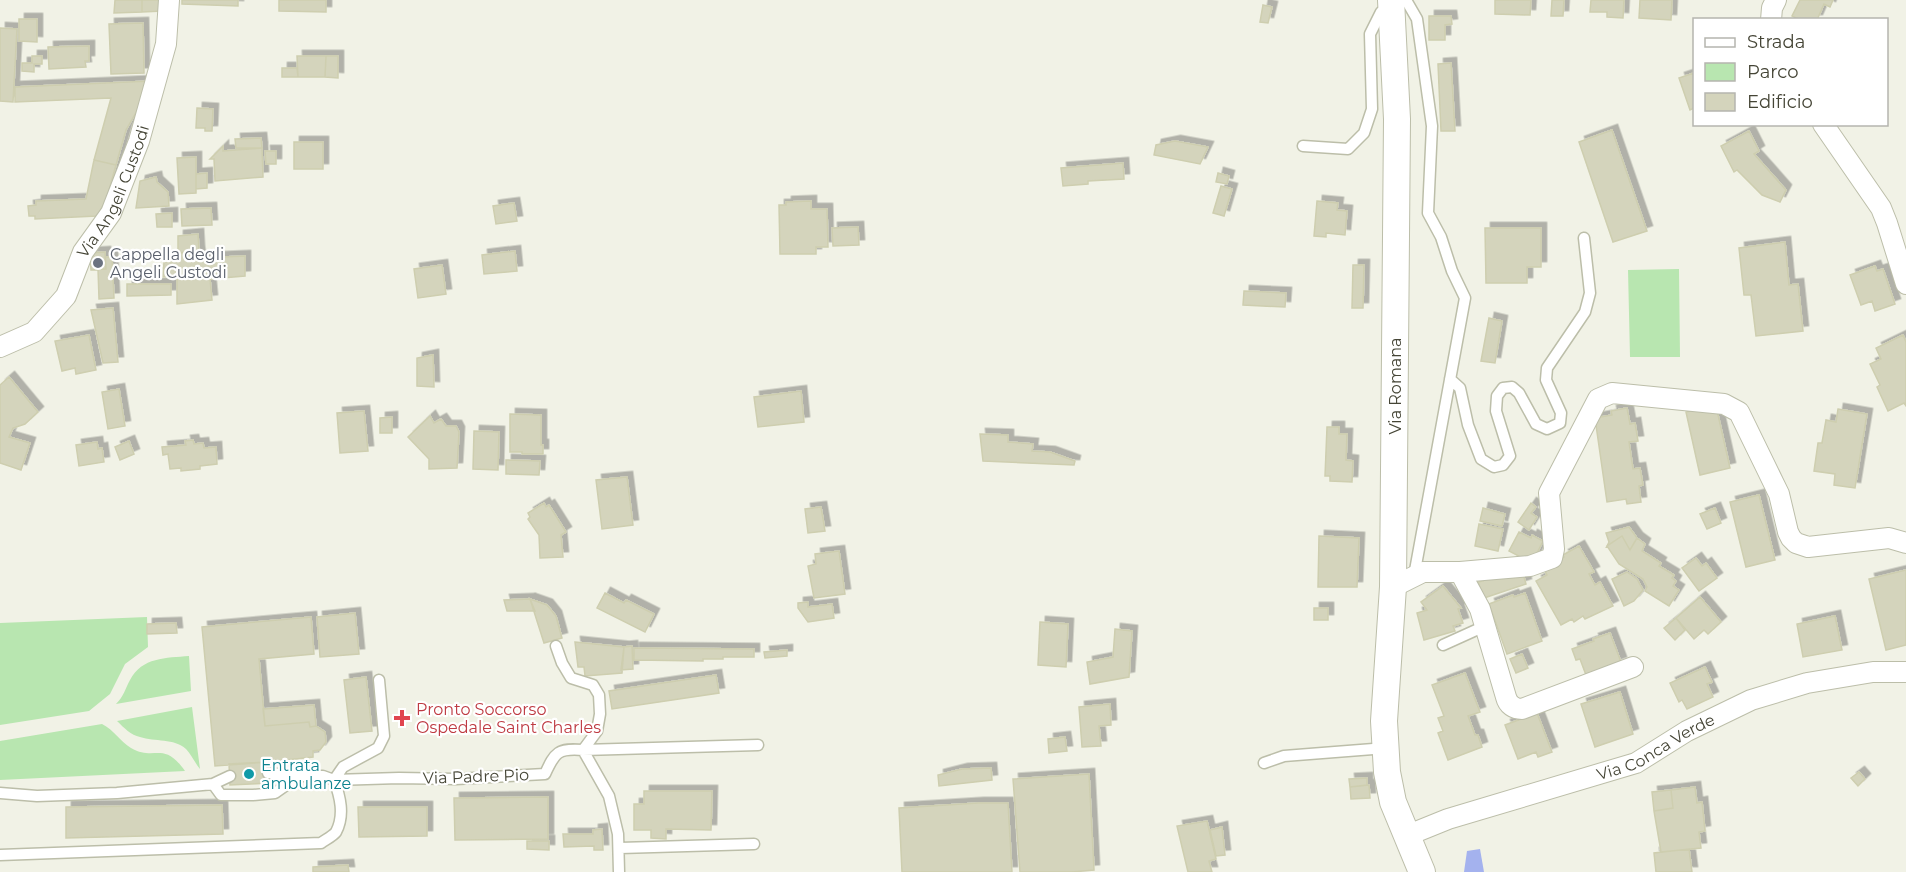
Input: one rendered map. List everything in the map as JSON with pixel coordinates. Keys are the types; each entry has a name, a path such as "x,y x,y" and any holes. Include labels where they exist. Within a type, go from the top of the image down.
{"street":[{"name":"Via Angeli Custodi","path":"0,347 34,332 66,296 83,252 111,213 139,141 166,44 169,0"},
{"path":"1772,18 1776,0"},
{"name":"Via Romana","path":"1396,3 1404,582 1384,721 1386,760 1393,802 1422,872"},
{"path":"1825,126 1881,208 1906,284"},
{"path":"1404,582 1423,572 1460,572 1530,566 1552,558 1554,549 1549,493 1598,399 1612,393 1724,404 1739,412 1779,494 1788,532 1796,543 1808,547 1889,538 1906,543"},
{"path":"1460,572 1480,609 1507,701 1514,708 1522,709 1633,667"},
{"name":"Via Conca Verde","path":"1406,836 1448,819 1636,763 1687,731 1751,700 1807,683 1873,672 1906,672"}],"lane":[{"path":"1303,146 1348,149 1364,133 1372,109 1370,34 1381,12 1396,3 1417,19 1432,126 1428,213 1441,237 1452,271 1465,298 1450,379 1404,582"},
{"path":"1450,379 1460,388 1468,425 1481,459 1494,467 1503,465 1509,456 1496,411 1497,396 1503,388 1512,387 1519,393 1536,424 1548,429 1560,423 1561,413 1546,380 1547,368 1585,312 1590,293 1584,238"},
{"path":"1443,645 1485,626"},
{"path":"556,646 571,678 593,685 599,695 600,714 597,731 583,750"},
{"path":"334,780 343,767 378,748 384,736 379,680"},
{"path":"583,750 758,745"},
{"name":"Via Padre Pio","path":"334,780 456,779 545,774 554,756 564,750 583,750"},
{"path":"583,750 609,796 620,848 619,872"},
{"path":"1264,763 1284,756 1386,760"},
{"path":"268,773 323,776 334,780"},
{"path":"0,793 37,796 117,793 213,784 230,776"},
{"path":"213,784 221,795 276,793 299,776"},
{"path":"0,855 321,843 335,833 340,815 340,798 334,780"},
{"path":"620,848 754,844"}],"green space":[{"path":"1679,269 1680,357 1630,357 1628,270"},
{"path":"147,617 148,647 125,664 110,694 89,711 0,725 0,623"},
{"path":"189,656 191,691 116,704 135,672 141,667 155,660"},
{"path":"192,707 200,769 188,751 176,743 137,736 117,721"},
{"path":"102,724 131,748 139,752 171,756 185,771 0,780 0,741"}],"water":[{"path":"1480,849 1484,872 1464,872 1467,851"}],"building":[{"path":"115,0 142,0 142,12 114,13"},
{"path":"142,0 163,0 163,11 142,12"},
{"path":"182,0 238,0 238,6 182,4"},
{"path":"279,0 326,0 326,12 279,11"},
{"path":"1495,0 1531,0 1530,15 1495,14"},
{"path":"1552,0 1564,0 1563,16 1551,16"},
{"path":"1591,0 1624,0 1623,18 1607,17 1607,12 1590,12"},
{"path":"1640,0 1672,0 1671,20 1639,18"},
{"path":"1800,0 1833,0 1830,7 1824,4 1818,18 1792,16"},
{"path":"1263,5 1272,7 1268,23 1260,22"},
{"path":"1429,16 1451,16 1452,24 1445,25 1445,40 1429,40"},
{"path":"19,19 37,19 37,42 19,41"},
{"path":"143,23 144,73 111,74 109,24"},
{"path":"0,28 17,29 13,102 0,101"},
{"path":"89,46 89,61 85,61 86,67 49,69 48,47"},
{"path":"32,56 42,56 42,64 34,64 34,72 22,71 22,63 32,63"},
{"path":"297,56 326,56 325,77 298,77"},
{"path":"326,56 338,56 338,78 325,77"},
{"path":"1451,63 1455,131 1441,131 1438,64"},
{"path":"282,68 297,68 298,77 282,77"},
{"path":"1693,73 1693,108 1690,110 1679,78"},
{"path":"151,81 146,95 126,130 116,165 94,160 111,98 15,102 15,87"},
{"path":"197,108 213,109 212,131 196,128"},
{"path":"1612,130 1647,231 1613,242 1579,142"},
{"path":"1749,131 1759,151 1754,154 1786,190 1780,202 1762,195 1737,170 1734,172 1721,146"},
{"path":"261,138 262,148 236,148 235,139"},
{"path":"1175,141 1208,147 1200,164 1154,155 1156,145"},
{"path":"294,142 323,142 323,169 294,169"},
{"path":"223,146 223,151 262,148 263,177 215,181 214,159 210,159"},
{"path":"265,151 276,151 276,164 266,164"},
{"path":"196,157 196,193 179,194 177,158"},
{"path":"94,160 116,165 106,201 97,216 35,219 35,216 29,216 28,206 36,205 36,201 86,199"},
{"path":"1123,163 1124,179 1088,181 1088,184 1063,186 1061,168"},
{"path":"207,173 207,188 196,189 196,174"},
{"path":"1218,173 1229,176 1227,184 1216,182"},
{"path":"156,177 157,182 168,192 169,206 136,208 140,181"},
{"path":"1221,186 1232,189 1224,216 1213,213"},
{"path":"811,201 811,209 827,209 828,247 816,247 816,254 780,254 779,205 786,205 786,202"},
{"path":"1317,201 1338,203 1337,210 1347,211 1345,235 1326,233 1326,237 1314,236"},
{"path":"514,203 517,221 496,224 493,206"},
{"path":"211,208 212,225 182,226 181,209"},
{"path":"172,213 172,227 157,227 156,214"},
{"path":"858,227 859,245 833,246 832,228"},
{"path":"1485,228 1541,228 1541,267 1527,267 1527,283 1486,283"},
{"path":"198,234 199,251 178,253 178,236"},
{"path":"1785,242 1789,285 1798,284 1803,331 1756,336 1751,295 1744,295 1739,248"},
{"path":"199,251 200,258 245,256 245,276 210,279 212,300 177,304 177,276 163,277 164,262 178,261 178,253"},
{"path":"515,251 517,271 484,274 482,255"},
{"name":"Cappella degli Angeli Custodi","path":"105,252 106,269 91,270 90,253"},
{"path":"105,257 112,257 114,298 99,299 98,269 106,269"},
{"path":"442,265 446,294 418,298 414,269"},
{"path":"1353,265 1364,265 1363,308 1352,308"},
{"path":"1875,266 1877,271 1883,269 1895,304 1875,311 1872,301 1861,305 1850,275"},
{"path":"127,284 171,284 171,295 127,296"},
{"path":"1244,291 1286,293 1285,307 1243,305"},
{"path":"113,308 118,362 103,363 91,310"},
{"path":"1489,318 1502,321 1495,363 1481,361"},
{"path":"89,335 96,370 76,374 75,368 62,371 55,341"},
{"path":"1903,335 1906,342 1906,406 1904,403 1888,411 1877,387 1880,385 1870,364 1881,359 1876,348"},
{"path":"433,355 434,387 417,386 417,358"},
{"path":"9,377 38,412 25,424 13,428 9,437 30,443 21,470 0,463 0,385"},
{"path":"119,389 125,426 108,429 102,392"},
{"path":"801,391 804,422 758,427 754,397"},
{"path":"1716,406 1730,468 1700,475 1686,412"},
{"path":"1627,408 1630,424 1635,423 1638,441 1629,442 1633,469 1640,468 1643,485 1639,486 1641,502 1627,504 1626,499 1607,502 1595,418 1612,415 1611,411"},
{"path":"1838,409 1867,414 1855,488 1834,485 1835,474 1814,471 1818,443 1822,443 1826,420 1836,422"},
{"path":"364,411 368,451 340,453 337,413"},
{"path":"510,414 541,415 543,454 510,452"},
{"path":"430,416 434,423 441,419 446,426 456,426 459,432 457,468 429,469 429,459 408,437"},
{"path":"392,417 392,433 380,433 380,418"},
{"path":"1327,427 1339,427 1339,434 1347,434 1346,460 1353,461 1352,482 1330,481 1330,476 1325,476"},
{"path":"474,431 499,432 498,470 473,469"},
{"path":"980,434 1008,435 1008,442 1033,444 1032,451 1050,452 1075,461 1074,465 983,461"},
{"path":"193,440 194,444 203,443 204,448 216,447 217,464 200,466 200,469 181,471 181,468 170,469 168,454 163,455 162,447 186,445 185,441"},
{"path":"129,441 134,454 120,460 115,447"},
{"path":"97,442 98,449 102,448 104,462 79,466 76,445"},
{"path":"506,460 540,461 539,475 506,474"},
{"path":"627,477 633,525 602,529 596,480"},
{"path":"1759,495 1775,560 1746,567 1730,502"},
{"path":"544,503 546,507 549,505 566,532 561,535 563,557 540,558 539,535 528,519 530,517 528,513"},
{"path":"1531,503 1536,507 1531,513 1537,517 1529,530 1518,522"},
{"path":"821,507 825,531 808,533 805,509"},
{"path":"1483,508 1505,514 1502,526 1480,521"},
{"path":"1715,508 1721,523 1707,529 1700,514"},
{"path":"1479,524 1503,529 1498,551 1475,546"},
{"path":"1629,527 1637,538 1630,550 1622,536 1607,546 1609,542 1606,533"},
{"path":"1519,532 1543,541 1532,563 1509,551"},
{"path":"1319,536 1359,538 1357,587 1318,587"},
{"path":"1622,536 1630,550 1637,538 1645,544 1642,551 1674,575 1672,578 1676,581 1673,586 1679,590 1669,606 1645,591 1647,587 1643,579 1619,564 1607,546"},
{"path":"1579,546 1594,572 1589,574 1595,585 1600,582 1613,606 1585,619 1583,616 1574,622 1572,619 1561,625 1536,581 1547,575 1545,571 1555,566 1554,563 1564,557 1563,555"},
{"path":"839,551 845,594 814,598 808,566 816,564 815,554"},
{"path":"1696,558 1702,566 1706,563 1717,578 1699,591 1682,568"},
{"path":"1522,570 1526,584 1484,598 1478,582 1483,581 1481,575"},
{"path":"1906,570 1906,645 1886,650 1869,579"},
{"path":"1627,572 1637,579 1643,590 1634,601 1624,606 1612,579"},
{"path":"1443,586 1461,608 1458,609 1463,623 1453,626 1455,631 1424,640 1417,613 1427,610 1421,602"},
{"path":"605,593 624,603 626,600 654,614 645,632 597,608"},
{"path":"1525,593 1542,641 1507,654 1489,604"},
{"path":"1700,597 1721,622 1708,634 1704,630 1694,639 1676,618"},
{"path":"530,599 535,611 507,611 504,600"},
{"path":"530,599 547,605 556,616 562,638 544,643"},
{"path":"808,602 808,607 832,604 834,618 808,622 798,608 798,603"},
{"path":"1314,608 1328,608 1328,620 1314,620"},
{"path":"355,613 359,654 320,657 317,617"},
{"path":"1835,616 1842,650 1803,657 1797,624"},
{"path":"311,617 314,654 259,659 265,726 309,722 310,727 316,726 325,732 326,742 320,750 313,751 313,757 215,766 202,627"},
{"path":"1676,618 1685,630 1675,640 1664,628"},
{"path":"1040,622 1068,624 1066,667 1038,665"},
{"path":"176,623 177,633 147,634 147,624"},
{"path":"1115,629 1132,631 1129,677 1090,684 1087,662 1113,657"},
{"path":"1610,633 1621,662 1586,675 1580,659 1576,660 1572,649"},
{"path":"575,642 624,647 622,673 585,676 584,667 578,667"},
{"path":"632,646 633,669 621,670 624,647"},
{"path":"634,648 754,649 754,657 723,657 723,659 703,659 703,661 634,660"},
{"path":"787,650 787,656 765,658 764,652"},
{"path":"1522,654 1528,668 1516,673 1510,659"},
{"path":"1705,667 1712,682 1707,684 1713,697 1687,709 1682,700 1679,702 1670,683"},
{"path":"1465,673 1480,712 1468,716 1482,747 1448,760 1438,733 1443,731 1438,718 1444,716 1432,685"},
{"path":"716,675 719,693 612,709 609,691"},
{"path":"366,677 372,731 350,733 344,680"},
{"path":"1620,692 1633,734 1595,747 1581,704"},
{"path":"1110,704 1111,725 1099,726 1101,746 1082,747 1079,707"},
{"path":"314,705 316,726 310,727 309,722 265,726 263,709"},
{"path":"1537,713 1552,752 1538,757 1536,752 1518,759 1505,725"},
{"path":"1065,737 1067,751 1049,753 1048,739"},
{"name":"Entrata ambulanze","path":"268,762 269,783 230,785 229,764"},
{"path":"991,768 992,780 939,786 938,775 962,769"},
{"path":"1859,772 1865,779 1858,786 1851,778"},
{"path":"1089,774 1094,870 1020,872 1013,779"},
{"path":"1367,778 1367,785 1350,787 1349,779"},
{"path":"1369,785 1370,798 1351,799 1350,787"},
{"path":"1695,787 1697,803 1702,802 1705,831 1699,832 1701,848 1661,852 1654,811 1673,808 1671,790"},
{"path":"1671,790 1673,808 1654,811 1652,792"},
{"path":"644,791 712,791 711,830 666,829 666,839 651,838 651,830 634,830 634,804 644,804"},
{"path":"548,797 548,839 455,840 454,798"},
{"path":"1008,803 1012,872 902,872 899,808"},
{"path":"222,805 223,834 66,838 66,807"},
{"path":"358,807 427,807 427,836 359,837"},
{"path":"1207,821 1216,859 1209,861 1212,872 1188,872 1177,826"},
{"path":"1222,827 1225,855 1216,856 1210,830"},
{"path":"602,829 603,850 594,850 594,846 564,847 563,834 593,834 593,830"},
{"path":"527,841 549,841 549,850 527,849"},
{"path":"1689,849 1692,872 1656,872 1654,853"},
{"path":"348,865 349,872 313,872 313,867"}],"place":[{"name":"Cappella degli Angeli Custodi","path":"98,263"},
{"name":"Pronto Soccorso Ospedale Saint Charles","path":"402,718"},
{"name":"Entrata ambulanze","path":"249,774"}]}
